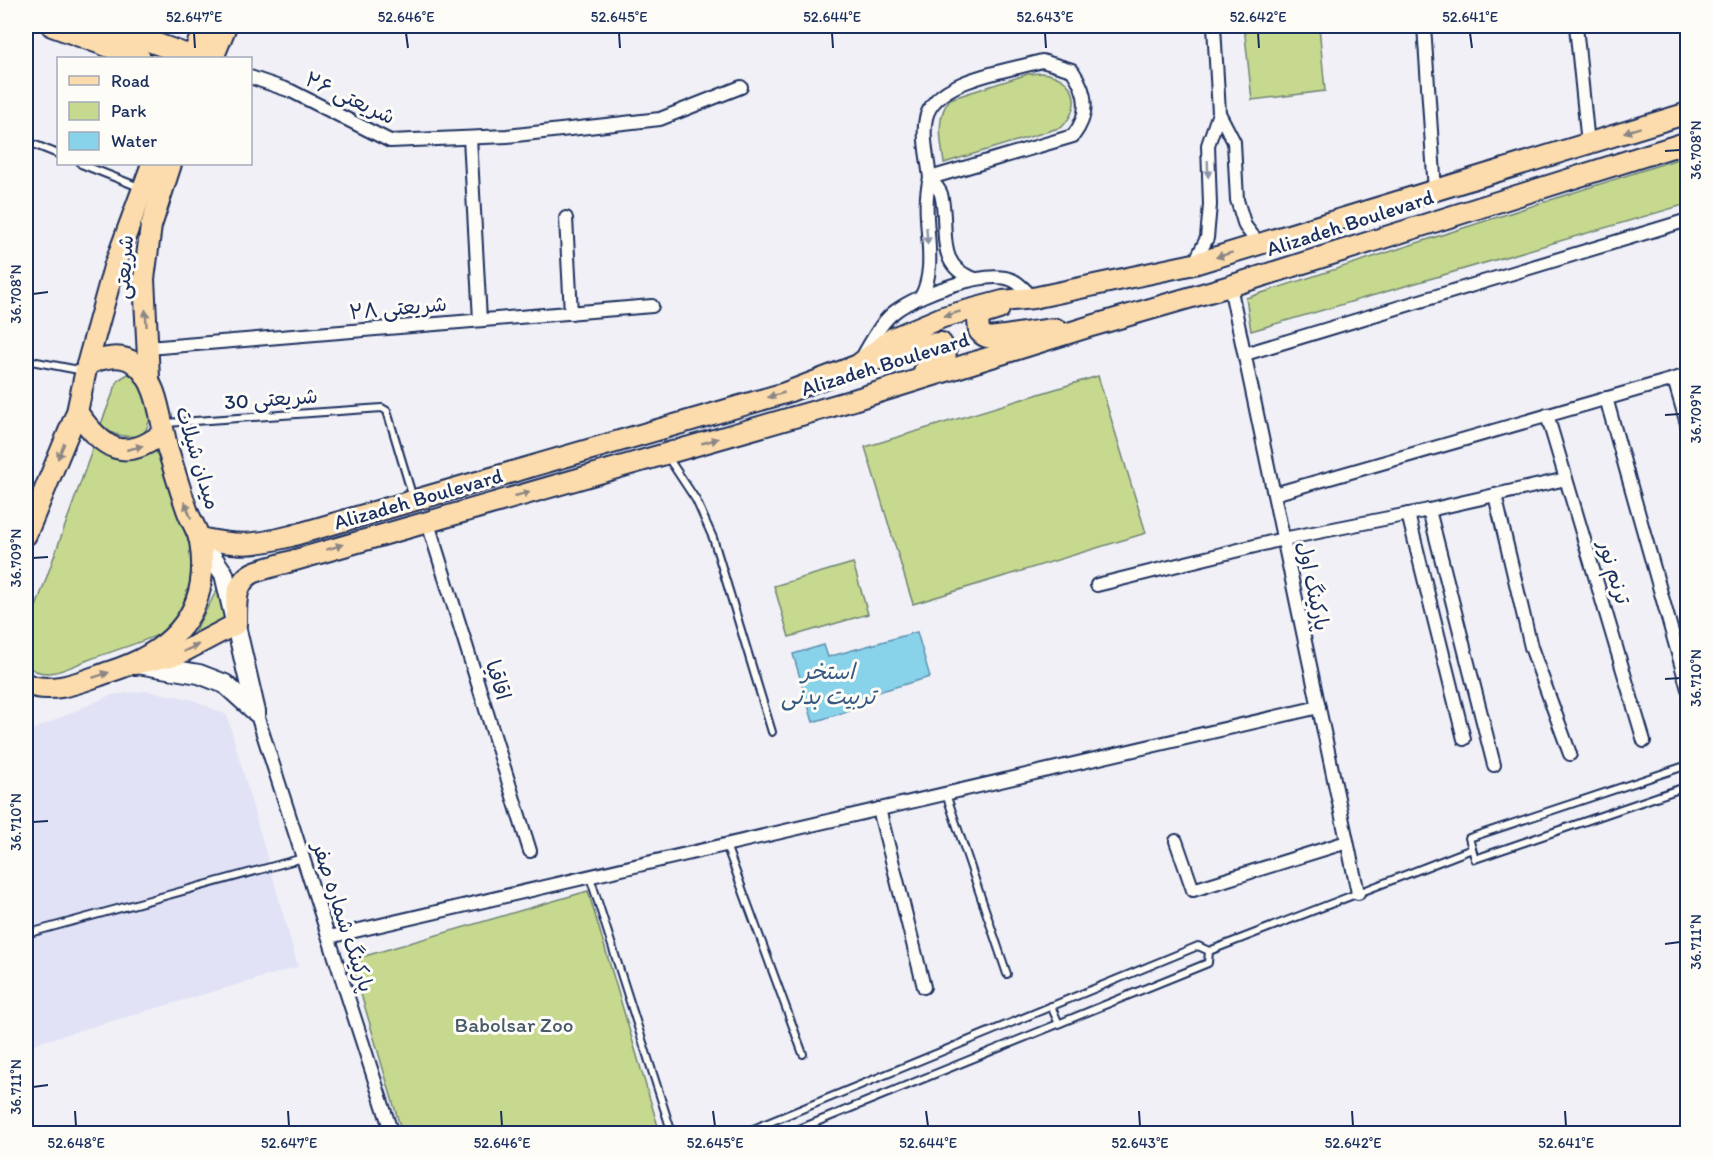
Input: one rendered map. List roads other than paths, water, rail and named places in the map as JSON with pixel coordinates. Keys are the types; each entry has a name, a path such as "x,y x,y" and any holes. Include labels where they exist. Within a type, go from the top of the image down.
{"main road":[{"path":"52,26 137,57"},
{"path":"107,26 190,57"},
{"path":"193,57 205,26"},
{"path":"213,57 226,26"},
{"name":"Alizadeh Boulevard","path":"200,538 234,545 256,545 785,393 858,365 893,338 943,317 1003,300 1034,298 1194,264 1688,113"},
{"name":"Alizadeh Boulevard","path":"236,624 237,591 246,575 428,520 850,401 1088,327 1230,286 1688,142"},
{"path":"26,535 77,412 86,368 114,267 152,165"},
{"name":"شریعتی","path":"149,377 144,279 151,226 171,165"},
{"path":"1034,298 983,314 977,323 979,331 984,336 995,338 1039,329 1088,327"},
{"path":"850,401 939,366 944,360 946,350 941,343 934,341 858,365"},
{"path":"86,368 114,357 127,359 149,377"},
{"name":"میدان شیلات","path":"26,684 58,688 135,664 170,642 194,608 202,574 200,538 178,485 149,377"},
{"path":"77,412 96,437 124,451 141,448 162,429"},
{"path":"200,538 224,574 256,712"},
{"path":"135,664 179,654 236,624"},
{"path":"135,664 199,675 225,684 256,712"},
{"path":"26,699 58,688"}],"street":[{"path":"1214,26 1220,113 1234,142 1238,200 1245,226 1259,244"},
{"path":"1424,26 1435,190"},
{"path":"1576,26 1588,144"},
{"path":"921,297 929,282 924,198 930,178 925,120 931,102 946,89 1042,61 1072,70 1082,84 1087,104 1083,123 1073,136 930,178"},
{"name":"شریعتی ۲۶","path":"252,78 291,91 390,141 470,138 660,119 741,87"},
{"path":"1194,264 1207,238 1210,205 1208,145 1220,113"},
{"path":"470,138 480,320"},
{"path":"930,178 941,192 948,258 959,274 975,279"},
{"path":"566,218 571,313"},
{"path":"1245,354 1688,220"},
{"path":"858,365 884,322 897,310 921,297 975,279 997,276 1013,280 1034,298"},
{"name":"پارکینگ اول","path":"1230,286 1358,893"},
{"name":"شریعتی ۲۸","path":"148,348 652,306"},
{"path":"1274,494 1688,375"},
{"path":"1674,379 1688,427"},
{"path":"1606,398 1688,689"},
{"name":"ترنم نور","path":"1546,415 1644,741"},
{"path":"1097,585 1283,539 1429,510 1566,478"},
{"path":"1495,495 1531,647 1570,754"},
{"path":"1429,510 1494,765"},
{"path":"1408,514 1464,738"},
{"name":"اقاقیا","path":"428,520 530,851"},
{"path":"329,937 1319,706"},
{"name":"پارکینگ شماره صفر","path":"256,712 392,1134"},
{"path":"879,809 924,987"},
{"path":"1176,841 1193,890 1347,842"}],"lane":[{"path":"33,144 57,154"},
{"path":"84,165 142,188"},
{"path":"26,360 86,368"},
{"name":"شریعتی 30","path":"162,429 385,408 414,499"},
{"path":"665,454 696,501 713,538 772,732"},
{"path":"1688,765 1469,838 1475,859 1688,786"},
{"path":"946,793 1007,974"},
{"path":"726,844 802,1054"},
{"path":"741,1134 1198,946 1209,951 1472,849"},
{"path":"26,934 303,858"},
{"path":"590,876 670,1128"},
{"path":"788,1134 1208,963 1209,951"},
{"path":"1051,1006 1059,1024"},
{"path":"764,1124 768,1134"}],"water":[{"name":"استخر تربیت بدنی","path":"917,632 930,677 847,701 849,711 813,722 793,654 824,645 828,657"}],"park label":[{"name":"Babolsar Zoo","path":"514,1025"}]}
